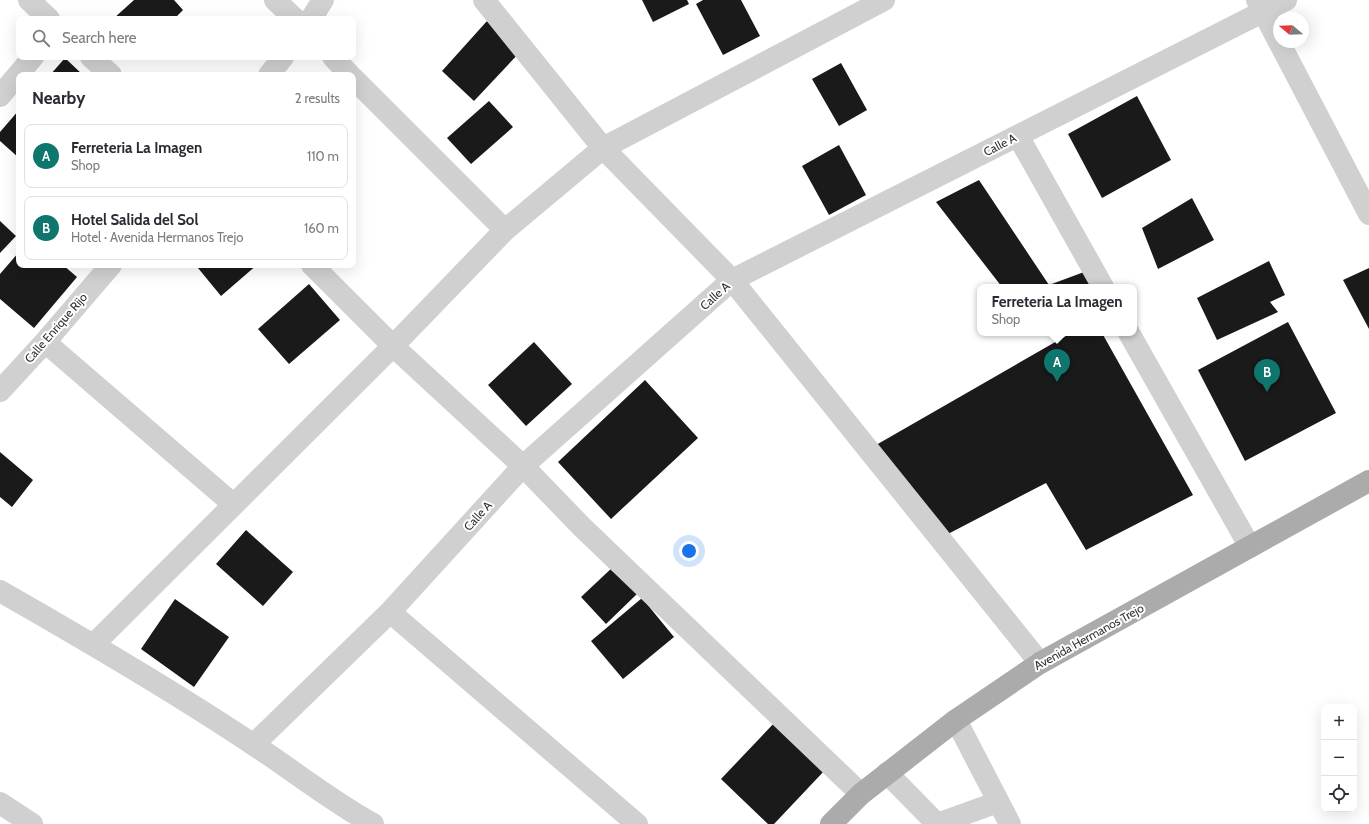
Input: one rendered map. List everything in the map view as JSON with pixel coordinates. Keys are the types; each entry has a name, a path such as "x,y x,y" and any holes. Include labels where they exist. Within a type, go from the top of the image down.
{"main road":[{"name":"Avenida Hermanos Trejo","path":"831,824 861,794 887,773 956,720 1040,663 1369,481"}],"street":[{"path":"29,0 46,16"},
{"path":"276,0 292,16"},
{"path":"314,16 323,0"},
{"path":"93,645 393,346 505,230 603,148 884,0"},
{"name":"Calle A","path":"254,744 390,612 523,466 732,280 1018,136 1260,6 1286,0"},
{"path":"495,3 603,148 732,280 1040,663"},
{"path":"1260,6 1369,214"},
{"path":"20,72 30,60"},
{"path":"94,60 108,72"},
{"path":"271,72 281,60"},
{"path":"336,60 347,72"},
{"path":"0,96 16,77"},
{"path":"356,81 505,230"},
{"path":"1018,136 1101,284"},
{"name":"Calle Enrique Rijo","path":"0,391 45,342 108,268"},
{"path":"315,268 393,346 523,466 582,527 861,794"},
{"path":"1131,336 1250,547"},
{"path":"45,342 233,504"},
{"path":"0,592 93,645 254,744 352,812 373,824"},
{"path":"390,612 637,824"},
{"path":"956,720 1010,824"},
{"path":"887,773 937,824 998,802"},
{"path":"0,803 32,824"}],"building":[{"path":"134,0 174,0 183,10 177,16 116,16"},
{"path":"642,0 687,0 689,4 653,22"},
{"path":"703,0 741,0 760,36 723,55 696,4"},
{"path":"487,21 520,52 474,101 442,71"},
{"path":"63,60 67,60 80,72 53,72"},
{"path":"841,63 867,110 839,126 812,79"},
{"path":"1137,96 1171,160 1102,198 1068,134"},
{"path":"489,101 513,127 471,164 447,138"},
{"path":"16,113 16,155 0,141 0,132"},
{"path":"839,145 866,195 829,215 802,166"},
{"path":"979,180 1048,284 1000,284 936,202"},
{"path":"1192,198 1214,240 1158,269 1142,228"},
{"path":"0,221 16,236 0,253"},
{"path":"16,255 16,268 66,268 77,277 34,328 0,299 0,274"},
{"path":"1269,261 1285,295 1270,302 1278,312 1217,340 1197,298"},
{"path":"198,268 254,268 221,296"},
{"path":"1369,268 1369,329 1343,280"},
{"path":"1084,272 1090,284 1052,284"},
{"path":"309,284 340,320 289,364 258,329"},
{"path":"1288,322 1336,413 1245,461 1198,370"},
{"path":"1066,336 1104,336 1193,495 1086,550 1046,483 946,535 876,445"},
{"path":"534,342 572,384 526,426 488,385"},
{"path":"645,380 698,438 611,519 558,462"},
{"path":"0,452 33,480 12,507 0,497"},
{"path":"246,530 293,572 263,606 216,564"},
{"path":"614,566 639,592 606,624 581,597"},
{"path":"642,598 674,637 623,679 591,641"},
{"path":"175,599 229,637 194,687 141,649"},
{"path":"776,721 826,769 774,824 768,824 721,779"}],"place":[{"name":"Ferreteria La Imagen","path":"1057,382"},
{"name":"Hotel Salida del Sol","path":"1267,392"}]}
